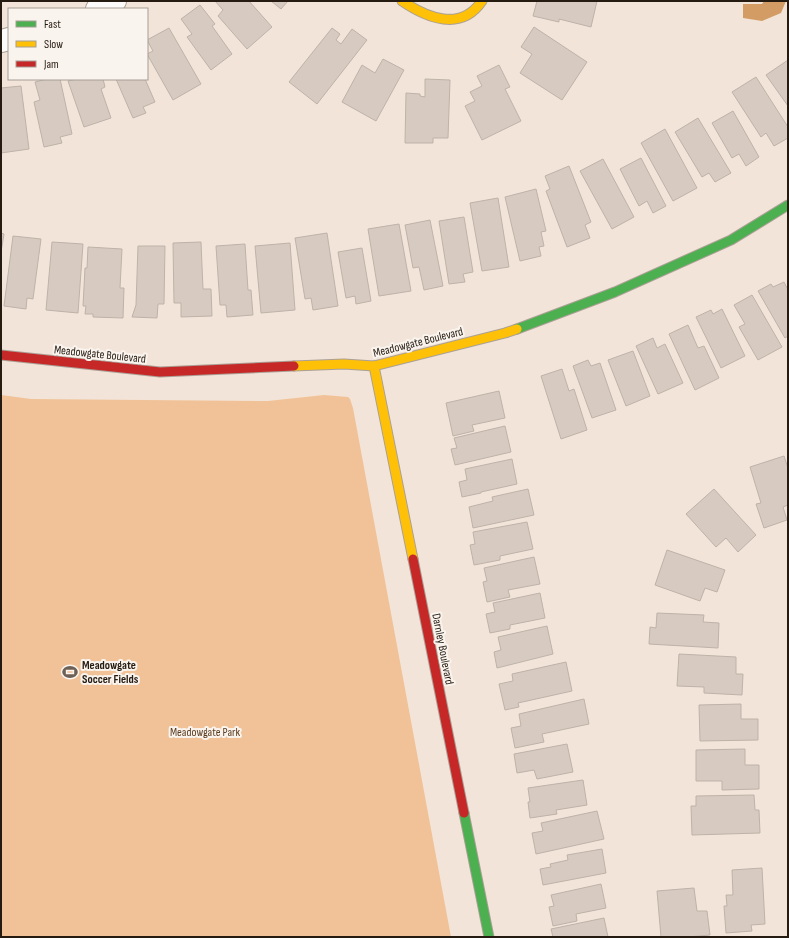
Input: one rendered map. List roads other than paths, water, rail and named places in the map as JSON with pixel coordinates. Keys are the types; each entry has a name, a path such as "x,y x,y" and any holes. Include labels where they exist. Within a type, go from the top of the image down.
{"street":[{"path":"99,8 115,1"},
{"path":"402,1 420,13 444,20 465,17 479,6 482,1"},
{"name":"Meadowgate Boulevard","path":"1,355 160,372 344,364 374,366 505,333 615,292 730,240 788,205"},
{"name":"Darnley Boulevard","path":"374,366 489,937"}],"place":[{"name":"Meadowgate Soccer Fields","path":"70,672"}],"park label":[{"name":"Meadowgate Park","path":"205,732"}]}
